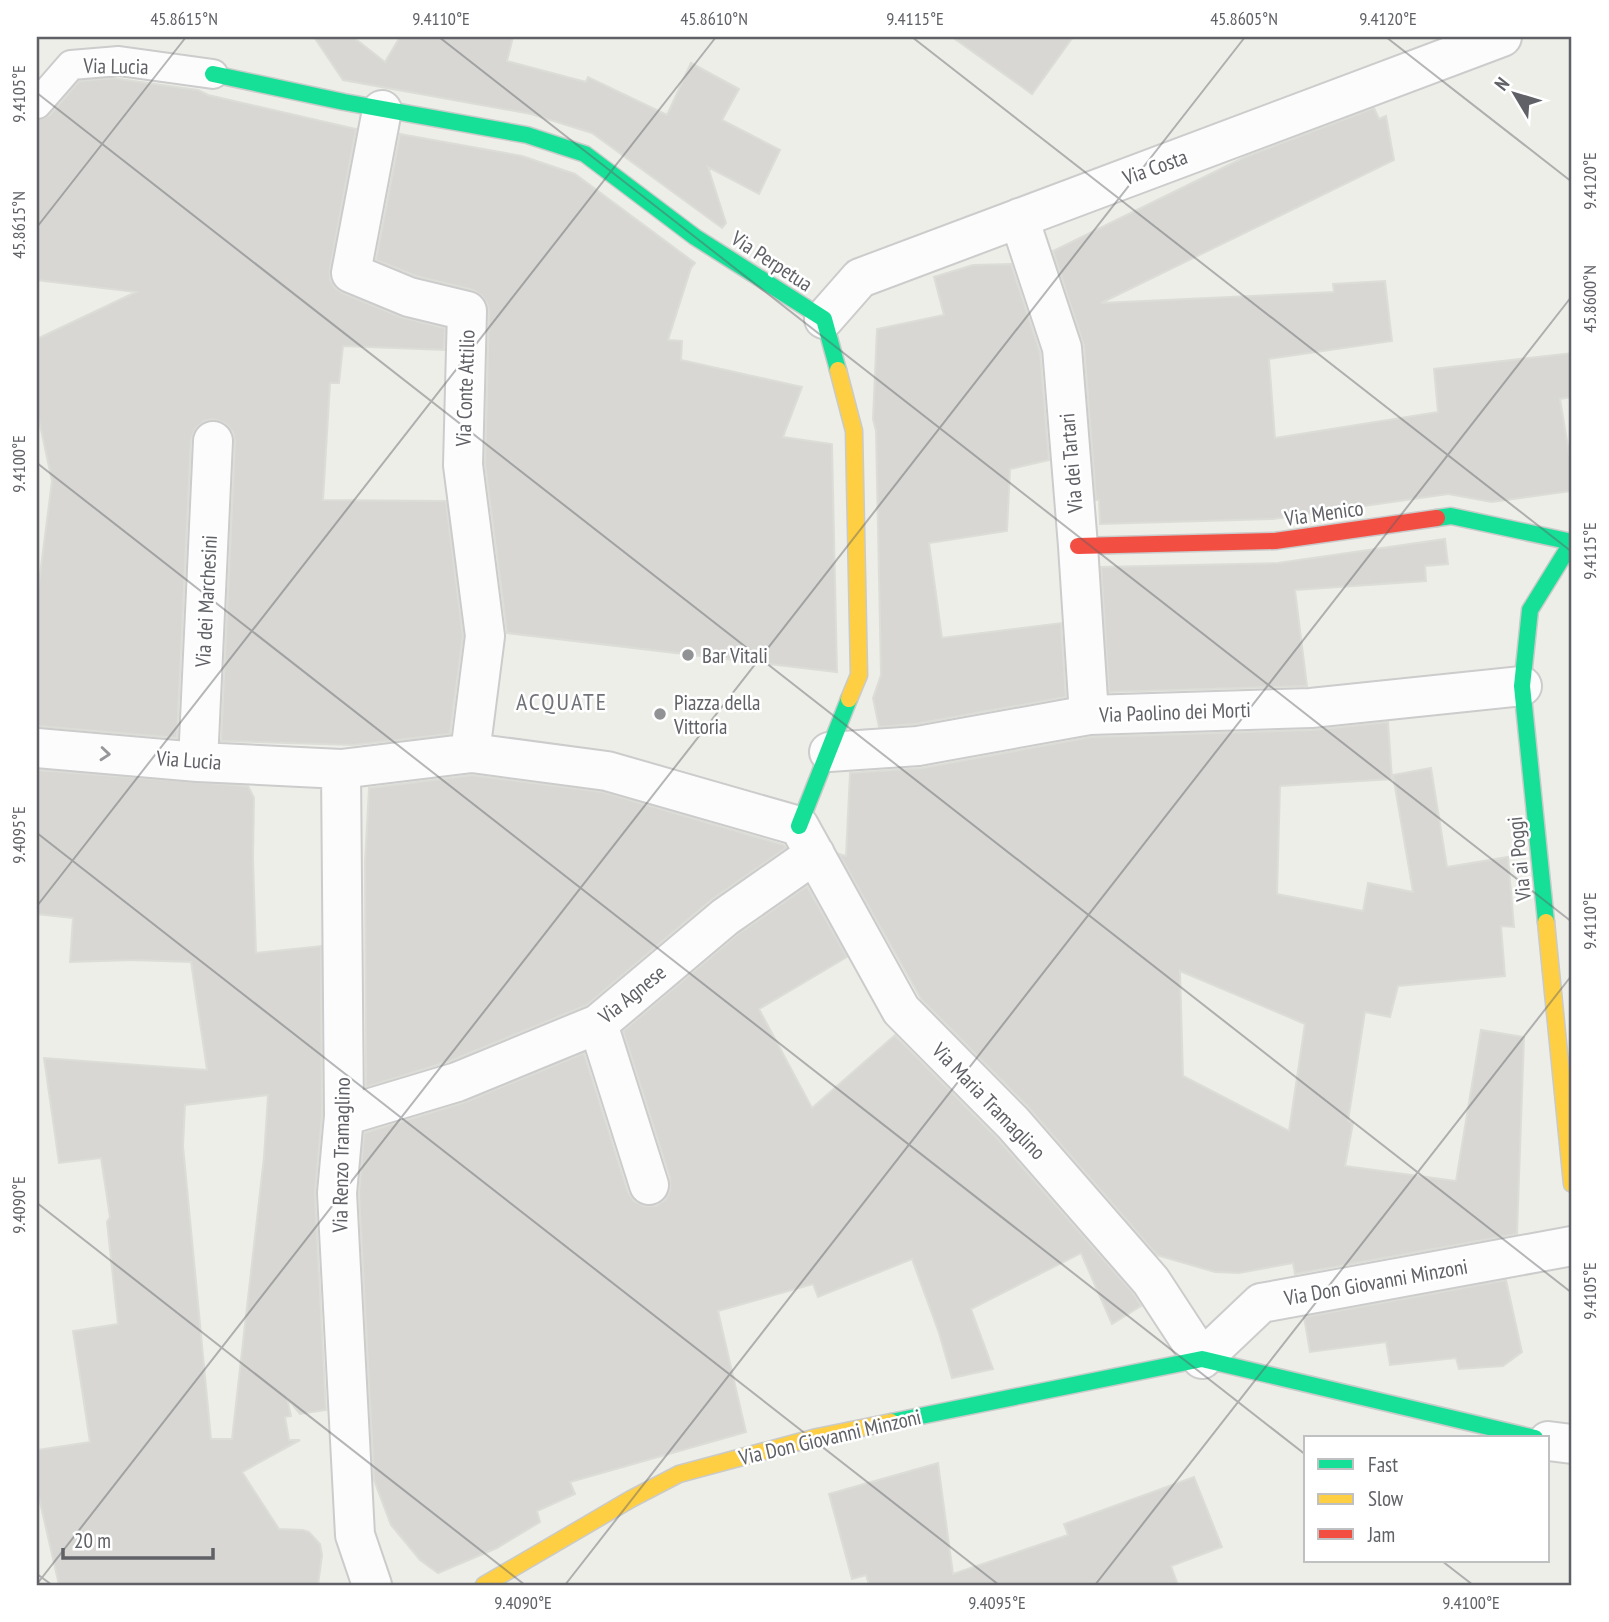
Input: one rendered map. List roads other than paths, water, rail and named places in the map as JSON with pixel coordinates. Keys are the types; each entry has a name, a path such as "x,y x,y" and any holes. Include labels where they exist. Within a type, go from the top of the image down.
{"street":[{"name":"Via Costa","path":"824,319 860,278 1502,37"},
{"name":"Via Perpetua","path":"213,74 382,110 527,135 585,154 695,237 824,319 854,431 859,675 830,752 807,840"},
{"name":"Via Conte Attilio","path":"382,110 351,273 409,297 467,311 463,466 485,636 470,753"},
{"name":"Via dei Tartari","path":"1019,218 1062,348 1088,715"},
{"name":"Via dei Marchesini","path":"198,762 213,441"},
{"name":"Via Menico","path":"1078,546 1275,541 1451,516 1572,542"},
{"name":"Via ai Poggi","path":"1572,542 1530,610 1522,686 1572,1184"},
{"name":"Via Paolino dei Morti","path":"830,752 918,746 1088,715 1311,709 1522,686"},
{"name":"Via Lucia","path":"37,748 198,762 341,769"},
{"path":"341,769 470,753 607,771 807,840"},
{"name":"Via Renzo Tramaglino","path":"341,769 344,1116 337,1193 355,1535 372,1583"},
{"name":"Via Agnese","path":"344,1116 457,1082 598,1024 725,917 807,840"},
{"name":"Via Maria Tramaglino","path":"807,840 901,1010 1013,1123 1151,1281 1202,1359"},
{"path":"598,1024 649,1185"},
{"name":"Via Don Giovanni Minzoni","path":"1202,1359 1261,1303 1572,1246"},
{"name":"Via Don Giovanni Minzoni","path":"484,1585 679,1474 817,1437 1202,1359 1527,1436"},
{"path":"1550,1441 1572,1444"}],"lane":[{"name":"Via Lucia","path":"37,104 71,65 119,61 213,74"}],"place":[{"name":"Bar Vitali","path":"688,655"},
{"name":"Piazza della Vittoria","path":"660,714"}],"district":[{"name":"ACQUATE","path":"562,701"}]}
